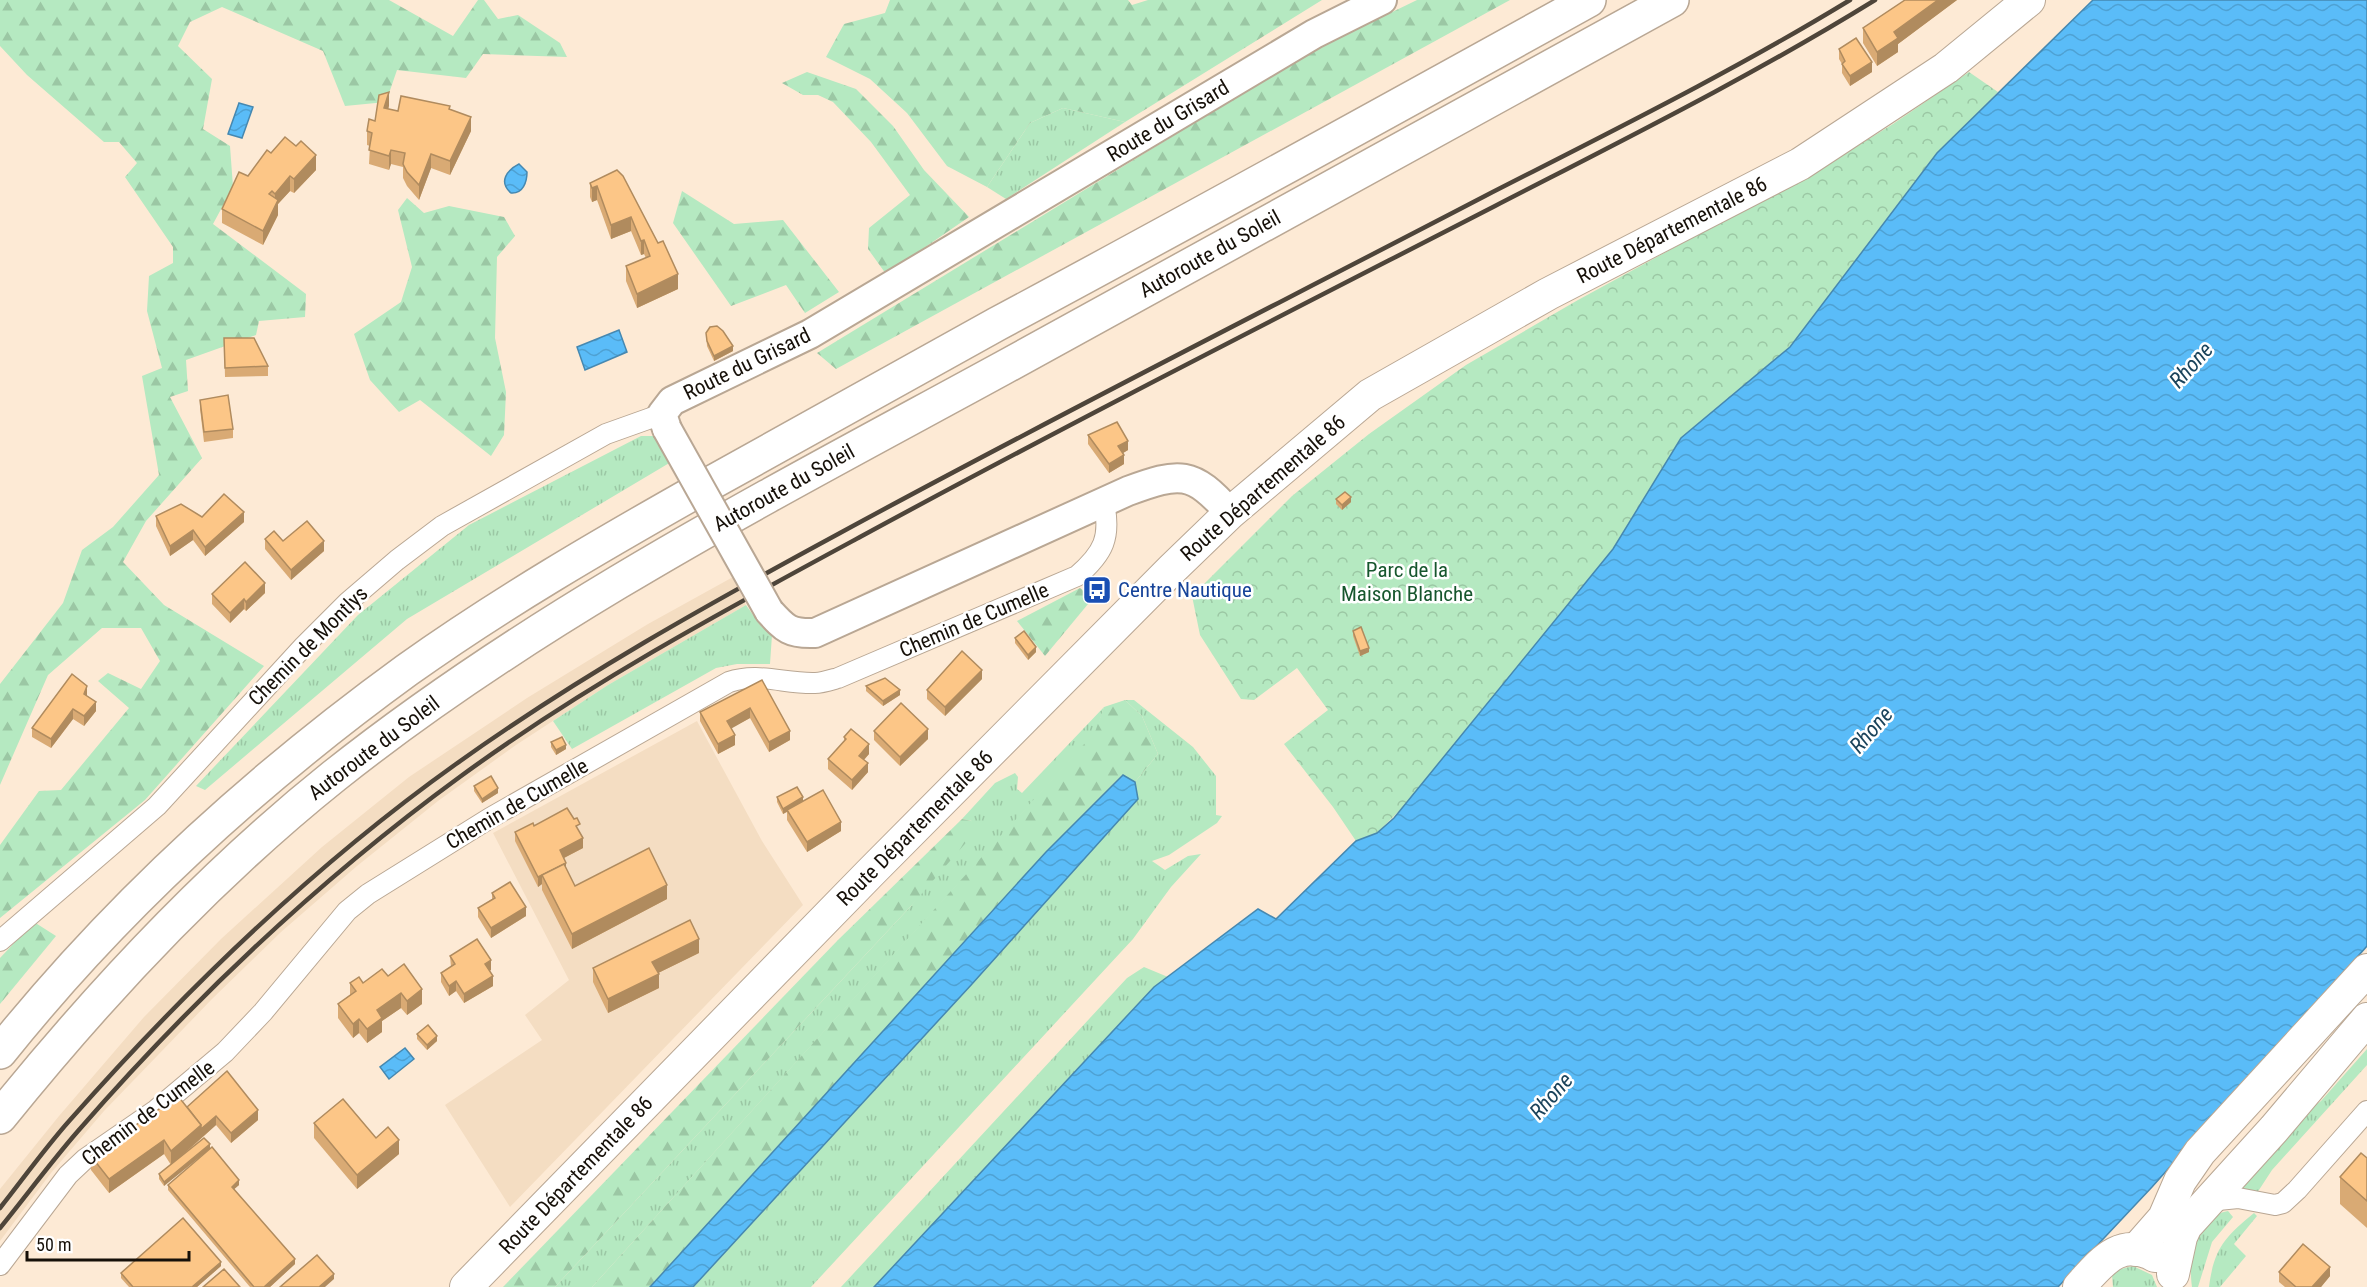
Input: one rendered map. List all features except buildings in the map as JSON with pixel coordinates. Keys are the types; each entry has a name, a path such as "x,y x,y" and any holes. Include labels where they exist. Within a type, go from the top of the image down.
{"highway":[{"name":"Autoroute du Soleil","path":"0,1052 83,957 148,889 235,808 312,742 408,670 484,618 586,554 787,440 1589,0"},
{"name":"Autoroute du Soleil","path":"0,1117 102,994 177,916 264,836 334,776 506,651 602,592 762,500 1672,0"}],"main road":[{"name":"Route Départementale 86","path":"466,1287 870,873 1119,622 1230,513 1370,394 1548,294 1800,164 1946,68 2029,0"},
{"path":"2136,1250 2164,1218 2180,1181 2200,1152 2367,970"},
{"path":"2174,1280 2181,1237 2186,1226 2274,1129 2367,1019"},
{"path":"2079,1287 2106,1258 2120,1251 2136,1250 2149,1253 2168,1266 2174,1280"}],"street":[{"name":"Route du Grisard","path":"664,421 672,401 810,334 1314,33 1382,0"},
{"path":"664,421 769,611 785,628 798,634 815,633 1154,482 1180,477 1198,483 1230,513"},
{"name":"Chemin de Montlys","path":"0,941 157,806 304,646 348,602 397,560 442,526 606,434 664,421"},
{"name":"Chemin de Cumelle","path":"0,1265 68,1175 85,1159 156,1110 225,1052 263,1012 334,925 368,894 490,818 729,682 744,677 762,677 797,683 818,683 838,678 1077,576 1102,549 1107,533 1104,503"},
{"path":"2208,1201 2238,1198 2275,1205 2283,1203 2367,1111"}],"shaded area":[{"path":"733,577 746,605 608,685 516,745 438,801 357,866 281,932 212,999 104,1111 51,1173 0,1241 0,1189 59,1116 144,1017 221,939 322,847 409,777 527,698 648,624"},
{"path":"697,721 762,841 803,905 510,1207 445,1105 542,1040 525,1015 569,980 493,833"}],"green space":[{"path":"0,0 389,0 453,36 478,0 484,0 498,19 518,15 560,43 567,57 483,54 466,78 397,70 386,102 345,106 323,51 222,7 190,22 178,46 212,79 203,129 230,146 233,187 213,224 306,294 305,317 259,321 256,335 186,360 188,391 170,397 202,458 146,521 123,562 164,605 264,666 145,800 0,918 0,845 39,791 61,790 129,708 98,681 108,673 141,689 160,661 141,628 102,628 48,675 0,785 0,684 63,603 82,550 113,527 159,475 142,376 162,368 147,311 149,276 173,263 173,247 125,177 137,163 119,142 104,142 27,75 0,46"},
{"path":"890,0 1128,0 1132,5 1148,0 1322,0 1125,122 1063,108 1030,123 987,187 947,166 907,113 870,79 826,57 844,24 885,13"},
{"path":"1417,0 1510,0 836,369 817,353 1314,50"},
{"path":"807,72 856,89 893,126 924,170 969,217 886,274 868,249 869,228 910,195 871,142 833,102 818,95 803,95 782,83"},
{"name":"Parc de la Maison Blanche","path":"1969,72 1998,92 1937,154 1790,347 1681,438 1613,549 1410,800 1377,833 1356,841 1284,744 1328,710 1297,668 1254,700 1241,699 1200,635 1192,596 1292,496 1369,434 1466,365 1578,300 1833,161 1893,124"},
{"path":"1063,108 1125,122 1006,199 987,187 1030,123"},
{"path":"682,191 734,224 783,220 839,292 805,313 786,285 731,306 673,223"},
{"path":"407,198 424,213 449,206 504,217 515,236 497,257 495,338 506,392 504,435 491,456 420,400 399,412 370,380 354,334 401,302 412,267 398,210"},
{"path":"641,436 656,436 671,462 407,619 205,790 196,786 358,615 469,525"},
{"path":"1080,588 1093,598 1045,656 1017,621"},
{"path":"746,605 761,626 772,635 770,664 737,664 716,668 572,749 553,721 608,685"},
{"path":"1125,700 1134,700 1193,747 1216,776 1216,815 1222,816 1217,823 1169,855 1152,861 1165,870 1188,856 1201,854 1171,887 1133,939 811,1287 693,1287 972,984 1137,799 1135,782 1158,754 1142,716"},
{"path":"1125,700 1142,716 1158,754 1135,782 1122,775 1046,852 650,1287 592,1287 1095,732 1104,707"},
{"path":"1104,707 1096,732 592,1287 555,1287 911,906 972,821 962,819 995,783 1015,773 1018,777 1017,789 1022,793"},
{"path":"962,819 972,821 970,838 911,906 555,1287 503,1287 838,940"},
{"path":"34,922 56,936 0,1004 0,958"},
{"path":"1144,967 1168,977 1154,987 874,1287 841,1287 1127,978"},
{"path":"2367,1049 2367,1065 2272,1170 2257,1193 2226,1191 2290,1125 2321,1101"},
{"path":"2228,1211 2233,1217 2212,1242 2198,1287 2192,1287 2191,1264 2195,1240 2207,1221"},
{"path":"2254,1213 2257,1216 2234,1244 2246,1256 2220,1287 2209,1287 2214,1262 2222,1244"},
{"path":"2133,1266 2152,1275 2157,1287 2113,1287 2112,1275 2117,1270"}],"water":[{"name":"Rhone","path":"2093,0 2367,0 2367,946 2152,1187 2058,1287 874,1287 1154,987 1258,909 1276,919 1356,841 1377,833 1394,818 1613,549 1681,438 1790,347 1937,153"},
{"path":"239,103 253,107 242,138 228,134"},
{"path":"519,164 527,172 526,180 519,192 511,193 505,185 506,177"},
{"path":"619,330 627,352 585,370 577,347"},
{"path":"1123,775 1135,782 1138,799 972,984 693,1287 650,1287 1046,852"},
{"path":"405,1048 414,1059 389,1079 380,1067"}],"railway":[{"path":"0,1208 61,1131 114,1071 159,1023 253,931 352,844 403,803 549,701 596,671 790,560 1162,363 1669,101 1850,0"},
{"path":"0,1228 68,1143 122,1082 167,1034 260,943 358,856 409,815 557,710 656,650 860,537 1097,411 1687,107 1875,0"}],"place":[{"name":"Centre Nautique","path":"1097,590"}]}
